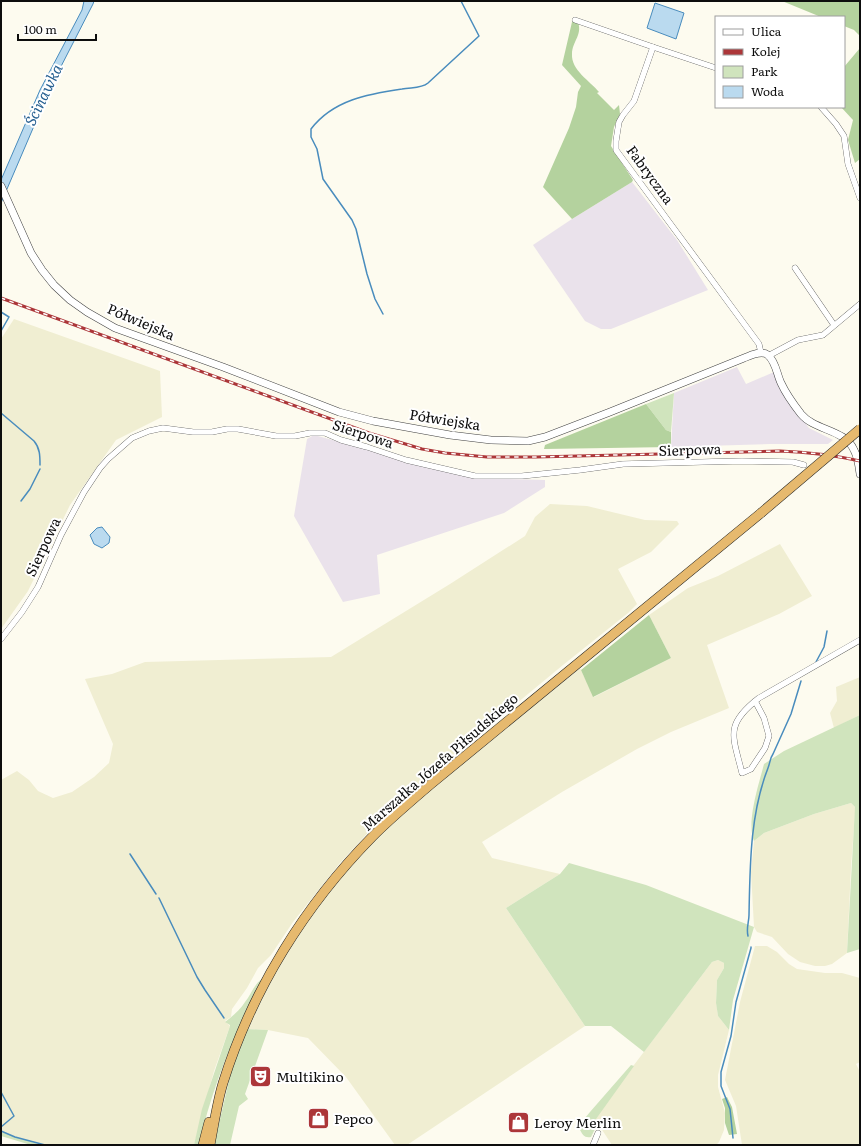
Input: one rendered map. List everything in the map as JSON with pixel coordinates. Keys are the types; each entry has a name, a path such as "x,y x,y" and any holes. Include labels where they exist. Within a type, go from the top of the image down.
{"highway":[{"name":"Marszałka Józefa Piłsudskiego","path":"210,1145 223,1084 248,1017 262,988 283,950 311,908 360,850 384,825 437,779 761,513 860,429"},
{"path":"203,1145 208,1123 223,1084"}],"street":[{"path":"576,20 715,68"},
{"name":"Fabryczna","path":"653,47 634,101 619,122 616,150 765,354"},
{"path":"822,108 844,136 848,164 860,198"},
{"name":"Półwiejska","path":"1,186 31,252 42,270 54,285 70,300 116,328 223,367 339,412 373,421 450,435 491,440 528,441 545,437 744,358 765,354"},
{"path":"795,268 834,325"},
{"path":"860,304 823,335 798,340 765,354 774,365 781,384 802,415 813,424 837,434 851,444 857,455 860,474"},
{"name":"Sierpowa","path":"1,639 22,612 38,587 64,529 84,492 100,468 132,438 149,431 163,428 193,432 212,432 226,429 238,429 276,436 325,433 341,440 406,460 475,476 522,476 623,464 742,461 793,462 804,465"},
{"path":"755,701 764,718 769,736 765,748 751,769 742,772 734,744 733,729 741,713 755,701 787,681 860,640"},
{"path":"593,1145 598,1133"}],"shaded area":[{"path":"632,182 677,240 708,290 611,329 601,329 585,321 533,245"},
{"path":"14,319 160,371 162,417 116,440 70,505 28,591 1,629 1,339"},
{"path":"737,367 746,384 774,372 781,390 809,428 833,440 828,444 671,447 674,393"},
{"path":"314,435 475,478 545,480 545,487 504,513 377,555 380,594 343,602 294,516 307,439"},
{"path":"550,504 587,506 645,520 677,521 679,524 651,552 618,569 637,604 387,812 340,863 293,922 271,955 258,968 247,988 232,1009 231,1017 225,1021 230,1026 214,1071 194,1145 41,1145 1,1132 1,780 17,771 29,780 38,791 53,798 72,792 94,777 109,763 113,744 85,679 112,674 145,662 331,657 525,536 535,517"},
{"path":"780,544 812,596 779,614 707,645 729,708 671,732 637,749 562,792 482,842 492,858 560,874 506,908 585,1026 407,1145 395,1145 346,1077 308,1038 268,1030 247,1029 265,989 288,948 323,898 381,834 410,807 580,668 594,697 671,658 649,615 688,588 718,576"},
{"path":"860,677 860,715 834,728 830,713 837,701 836,687"},
{"path":"851,803 855,807 855,813 847,953 832,964 825,966 815,966 800,962 788,954 772,937 757,932 754,927 751,872 754,841 764,833 814,814"},
{"path":"755,946 767,946 777,952 789,964 797,969 825,973 842,973 860,978 860,1062 856,1064 860,1072 860,1145 742,1145 736,1106 725,1080 740,1002"},
{"path":"718,960 724,963 724,968 717,980 716,1002 718,1016 729,1030 718,1075 718,1087 725,1113 724,1130 719,1142 716,1145 612,1145 595,1119 612,1094 712,962"}],"green space":[{"path":"782,1 860,2 860,36 854,30 845,26 845,16 819,16"},
{"path":"577,20 579,29 572,54 573,60 582,75 614,110 619,105 620,114 614,127 611,146 633,180 572,219 543,187 569,128 576,107 578,92 581,86 562,65 572,22"},
{"path":"860,48 860,159 855,163 848,140 853,120 842,108 845,108 845,66"},
{"path":"674,393 671,432 666,430 646,404"},
{"path":"646,404 666,430 671,432 671,447 544,449 545,445"},
{"path":"649,615 671,658 593,697 581,670"},
{"path":"860,715 860,949 847,953 855,807 851,803 814,814 764,833 754,841 751,824 754,803 764,764 784,751"},
{"path":"569,863 646,885 754,927 733,1000 729,1030 718,1016 716,1003 717,980 724,968 724,963 718,960 712,962 644,1052 611,1026 585,1026 506,908 560,874"},
{"path":"262,979 225,1060 204,1123 199,1145 194,1145 202,1109 230,1026 225,1022 241,1008"},
{"path":"247,1029 268,1030 245,1094 248,1099 239,1106 230,1145 214,1145 231,1072"},
{"path":"631,1065 634,1066 596,1119 598,1123 591,1137 584,1136 580,1130 585,1118"},
{"path":"727,1097 732,1107 737,1134 729,1135 725,1123 725,1108 722,1099"},
{"path":"1,1132 41,1145 31,1145 1,1136"}],"water":[{"name":"Ścinawka","path":"84,1 94,1 52,84 1,203 1,180 40,90 82,10"},
{"path":"655,3 684,13 676,39 647,28"},
{"path":"102,527 110,537 109,543 102,548 94,544 90,535 97,528"}],"waterway":[{"path":"383,314 375,299 367,274 356,229 352,220 323,179 317,149 311,137 311,129 330,111 352,100 377,93 419,87 428,83 479,36 461,1"},
{"path":"1,312 9,317 1,331"},
{"path":"1,413 34,441 39,449 40,465"},
{"path":"21,501 30,489 40,469"},
{"path":"816,662 824,647 827,631"},
{"path":"748,936 747,930 754,822 762,785 771,759 791,714 801,681"},
{"path":"130,854 156,894"},
{"path":"159,898 197,977 224,1018"},
{"path":"733,1138 730,1109 721,1086 721,1072 731,1036 736,1002 751,947"},
{"path":"1,1092 14,1116 1,1127"},
{"path":"1,1131 15,1137 45,1145"}],"railway":[{"path":"1,298 369,433 422,449 487,457 780,451 820,454 860,461"}],"place":[{"name":"Multikino","path":"261,1077"},
{"name":"Pepco","path":"318,1119"},
{"name":"Leroy Merlin","path":"519,1123"}]}
